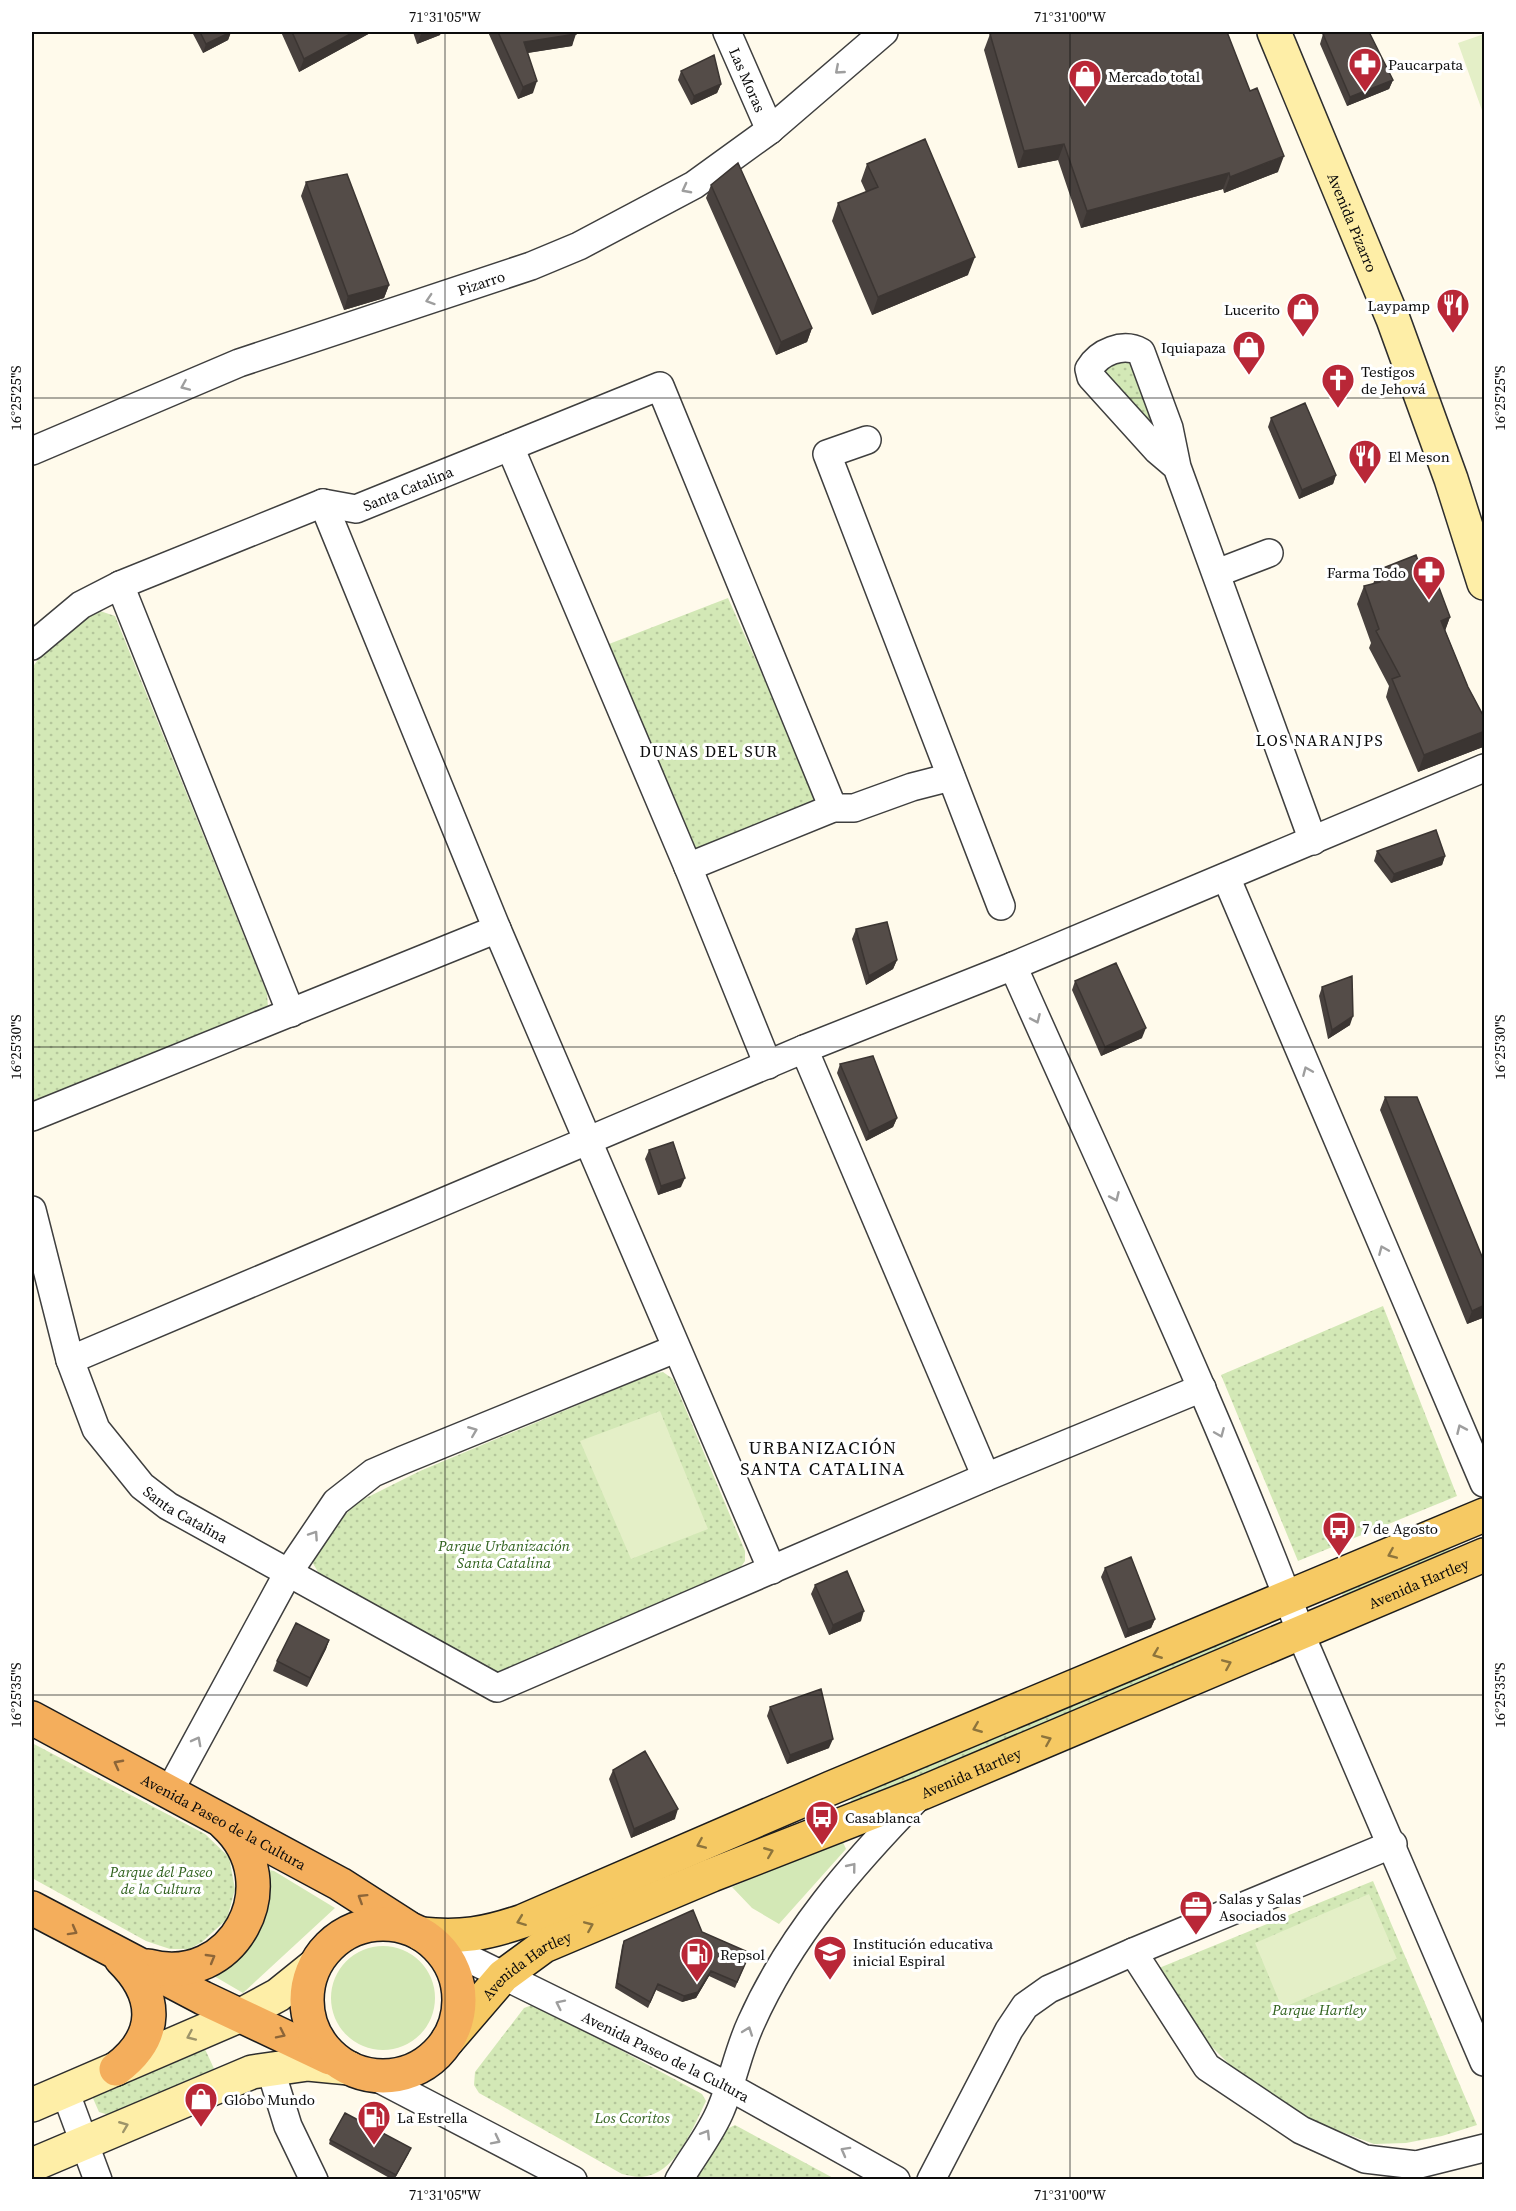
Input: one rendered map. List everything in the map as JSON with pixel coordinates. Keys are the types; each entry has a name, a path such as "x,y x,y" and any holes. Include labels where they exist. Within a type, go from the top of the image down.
{"highway":[{"name":"Avenida Paseo de la Cultura","path":"32,1718 340,1884 421,1935"},
{"path":"115,1954 160,1969 185,1968 208,1960 222,1951 244,1926 252,1903 254,1878 248,1854 235,1833 216,1817"},
{"path":"32,1908 115,1954 353,2068 394,2075 416,2068 434,2056 448,2040 458,2010 457,1982 448,1961 421,1935 400,1925 376,1924 351,1931 330,1945 314,1966 307,1991 308,2016 321,2044 353,2068"},
{"path":"115,1954 134,1972 147,1995 149,2020 144,2040 132,2057 116,2069"}],"main road":[{"name":"Avenida Pizarro","path":"1274,32 1393,319 1451,479 1485,583"},
{"path":"421,1935 454,1938 477,1935 523,1921 831,1788 1485,1515"},
{"name":"Avenida Hartley","path":"448,2040 502,1976 544,1946 576,1931 922,1793 1485,1555"},
{"path":"32,2105 241,2015 278,1995 314,1966"},
{"path":"32,2165 252,2072 308,2064 353,2068"}],"street":[{"name":"Las Moras","path":"727,32 770,130"},
{"name":"Pizarro","path":"32,451 239,363 531,266 579,246 694,185 770,130 884,32"},
{"name":"Santa Catalina","path":"323,502 356,509 660,386 833,808"},
{"path":"867,440 826,453 1001,906"},
{"path":"510,447 688,867 768,1065"},
{"path":"1177,467 1313,841"},
{"path":"32,646 81,605 120,585 323,502 497,929 675,1349 772,1570 986,1477 1202,1388"},
{"path":"1217,573 1269,553"},
{"path":"120,585 291,1013"},
{"path":"70,1360 804,1049 1013,966 1485,768"},
{"path":"688,867 833,808 854,808 912,787 951,777"},
{"path":"1226,877 1485,1483"},
{"path":"32,1117 497,929"},
{"path":"1013,966 1202,1388 1301,1633 1485,2062"},
{"path":"804,1049 986,1477"},
{"name":"Santa Catalina","path":"32,1209 70,1360 96,1429 142,1486 168,1506 497,1688 772,1570"},
{"path":"169,1792 288,1573 336,1502 373,1473 675,1349"},
{"path":"679,2180 721,2110 751,2023 788,1954 823,1903 862,1854 922,1793"},
{"path":"931,2180 1009,2030 1025,2006 1049,1989 1133,1952 1393,1844"},
{"name":"Avenida Paseo de la Cultura","path":"421,1935 728,2086 896,2180"},
{"path":"1133,1952 1207,2067 1301,2130 1365,2159 1416,2165 1485,2148"},
{"path":"270,2068 288,2126 314,2180"},
{"path":"353,2068 538,2169 573,2180"},
{"path":"65,2091 99,2180"}],"green space":[{"path":"1484,34 1484,116 1458,43"},
{"path":"1131,357 1159,436 1095,370"},
{"path":"728,598 818,799 694,849 609,644"},
{"path":"100,611 115,616 267,993 268,1008 32,1103 32,668 70,626"},
{"path":"1383,1306 1457,1496 1298,1561 1221,1375"},
{"name":"Parque Urbanización Santa Catalina","path":"663,1372 673,1379 745,1551 745,1561 738,1571 506,1671 485,1672 318,1572 311,1560 321,1542 356,1503 420,1471 652,1374"},
{"path":"660,1411 708,1529 631,1559 580,1441"},
{"path":"1448,1544 1452,1555 1345,1600 1340,1589"},
{"path":"1245,1629 1249,1640 851,1804 852,1793"},
{"name":"Parque del Paseo de la Cultura","path":"32,1743 205,1834 229,1857 235,1889 227,1919 202,1942 189,1949 170,1949 146,1941 32,1878"},
{"path":"842,1840 846,1849 779,1924 752,1908 732,1887"},
{"path":"269,1870 335,1908 243,1993 214,1976 214,1971 266,1902"},
{"name":"Parque Hartley","path":"1373,1881 1477,2125 1442,2136 1406,2143 1374,2144 1304,2118 1232,2067 1192,2027 1159,1968"},
{"path":"1369,1894 1397,1959 1282,2008 1255,1943"},
{"path":"383,1946 403,1950 420,1961 431,1978 435,1998 431,2018 420,2035 403,2046 383,2050 363,2046 346,2035 335,2018 331,1998 335,1978 346,1961 363,1950"},
{"name":"Los Ccoritos","path":"535,2004 702,2094 706,2101 689,2136 674,2159 664,2168 641,2177 622,2174 479,2093 474,2085 475,2072 524,2008"},
{"path":"204,2047 216,2073 109,2115 99,2112 92,2096"},
{"path":"735,2125 835,2179 692,2180 721,2132"}],"building":[{"path":"200,32 231,32 206,44"},
{"path":"292,32 354,32 304,59"},
{"path":"498,32 575,32 576,34 524,42 537,81 523,87"},
{"name":"Mercado total","path":"995,32 1227,32 1250,91 1257,88 1284,156 1230,177 1229,173 1087,211 1064,144 1024,151 990,34"},
{"path":"1369,32 1393,80 1350,97 1323,34"},
{"path":"714,55 721,84 694,96 681,71"},
{"path":"925,139 975,257 878,297 838,203 878,187 867,164"},
{"path":"738,163 812,328 781,342 711,185"},
{"path":"347,174 389,285 348,296 306,182"},
{"path":"1305,403 1336,475 1302,490 1271,418"},
{"path":"1416,555 1428,588 1438,585 1450,617 1441,621 1468,687 1485,719 1485,731 1424,755 1392,679 1400,676 1376,631 1379,629 1364,586 1380,582 1378,570"},
{"path":"1436,830 1445,856 1394,874 1377,851"},
{"path":"887,922 897,960 869,976 856,929"},
{"path":"1116,963 1146,1028 1105,1047 1075,981"},
{"path":"1352,976 1353,1016 1332,1030 1322,987"},
{"path":"873,1056 897,1118 869,1132 840,1064"},
{"path":"1385,1097 1417,1097 1485,1264 1485,1305 1472,1311"},
{"path":"673,1142 685,1178 661,1186 649,1150"},
{"path":"1131,1557 1155,1619 1128,1629 1105,1568"},
{"path":"847,1571 864,1611 833,1625 815,1585"},
{"path":"296,1623 329,1640 310,1678 277,1661"},
{"path":"821,1689 833,1739 790,1755 770,1707"},
{"path":"645,1751 678,1809 634,1829 613,1770"},
{"path":"693,1910 702,1932 750,1953 737,1982 711,1971 698,1992 684,1996 658,1984 650,2002 617,1983 624,1941"},
{"path":"345,2113 411,2148 396,2175 330,2140"}],"place":[{"name":"Paucarpata","path":"1365,93"},
{"name":"Mercado total","path":"1085,105"},
{"name":"Laypamp","path":"1453,334"},
{"name":"Lucerito","path":"1303,338"},
{"name":"Iquiapaza","path":"1249,376"},
{"name":"Testigos de Jehová","path":"1338,409"},
{"name":"El Meson","path":"1365,485"},
{"name":"Farma Todo","path":"1429,601"},
{"name":"7 de Agosto","path":"1339,1557"},
{"name":"Casablanca","path":"822,1846"},
{"name":"Salas y Salas Asociados","path":"1196,1936"},
{"name":"Institución educativa inicial Espiral","path":"830,1981"},
{"name":"Repsol","path":"697,1983"},
{"name":"Globo Mundo","path":"201,2128"},
{"name":"La Estrella","path":"374,2146"}],"district":[{"name":"LOS NARANJPS","path":"1320,740"},
{"name":"DUNAS DEL SUR","path":"709,751"},
{"name":"URBANIZACIÓN SANTA CATALINA","path":"823,1457"}]}
